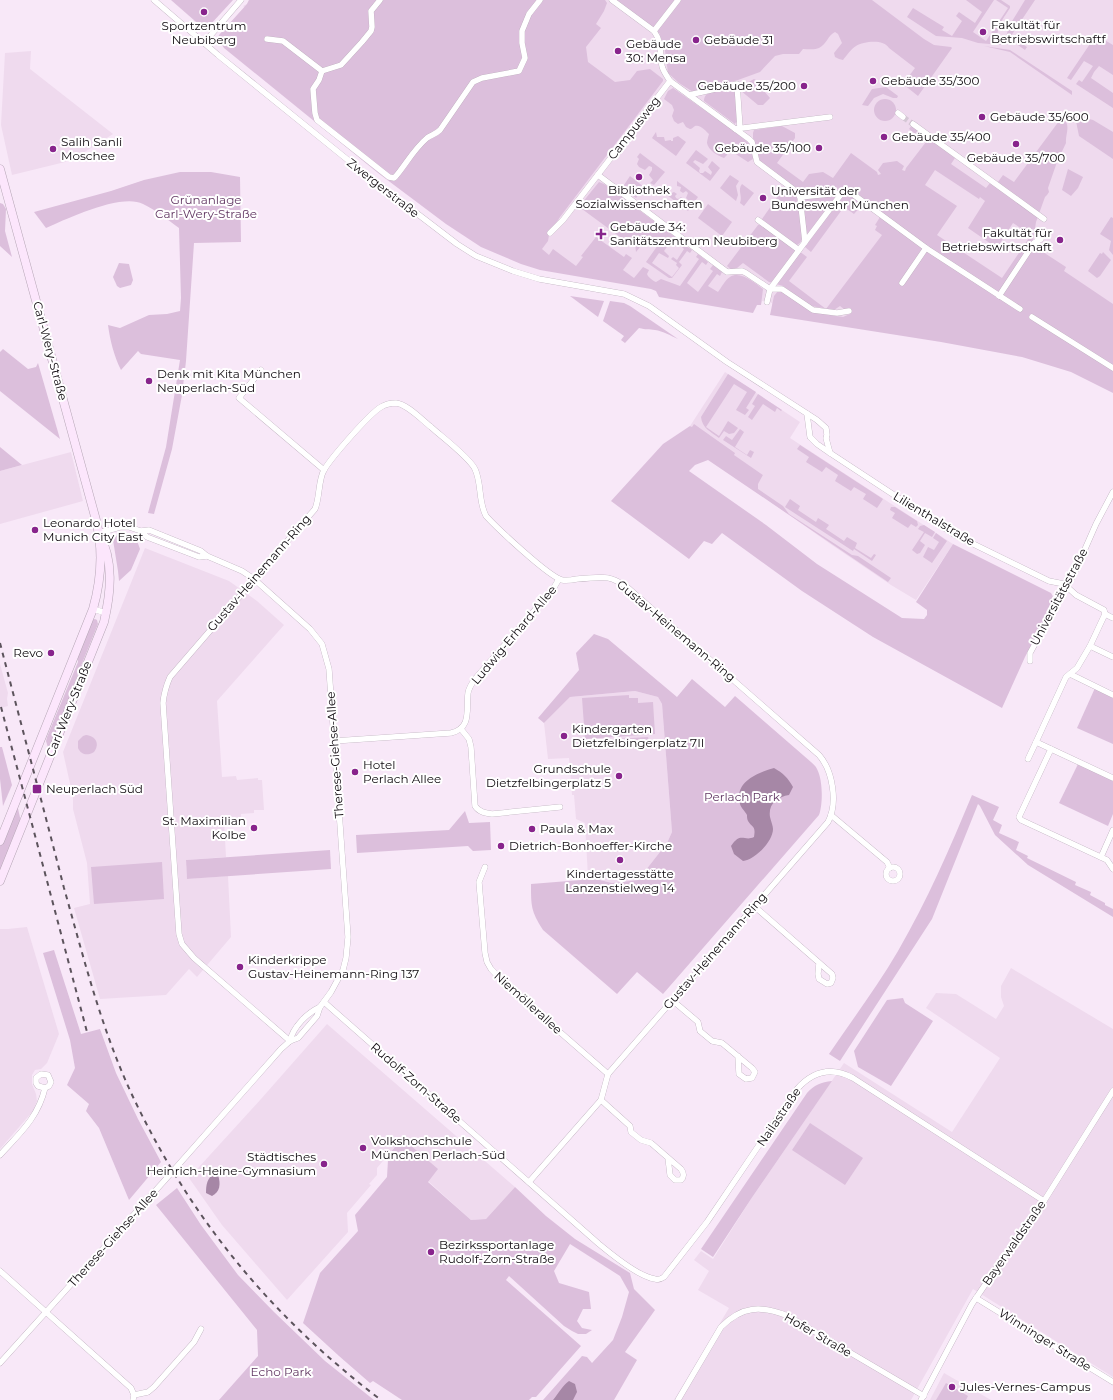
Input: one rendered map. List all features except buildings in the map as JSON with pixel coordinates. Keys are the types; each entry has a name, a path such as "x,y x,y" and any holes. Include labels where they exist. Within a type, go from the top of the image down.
{"main road":[{"name":"Carl-Wery-Straße","path":"0,169 3,193 99,533 105,544 110,574 106,613 101,630 0,881"},
{"name":"Carl-Wery-Straße","path":"0,841 93,609 100,576 99,533"}],"street":[{"name":"Zwergerstraße","path":"154,0 204,43 364,173 456,244 494,264 532,277 624,294 636,298 727,362 807,414"},
{"path":"204,43 241,0"},
{"path":"322,71 342,65 362,42 372,27 371,11 380,0"},
{"path":"322,71 319,80 313,89 317,120 390,177 394,178 413,153 427,138 440,130 473,82 482,78 519,72 525,58 522,43 523,27 529,14 540,0"},
{"path":"612,0 654,31 660,43 662,67 670,81 738,129 752,142 757,162 797,192 800,197 805,242"},
{"path":"654,31 678,0"},
{"path":"267,39 283,41 322,71"},
{"name":"Campusweg","path":"550,233 563,220 670,81"},
{"path":"689,95 737,84 738,129"},
{"path":"738,129 830,117"},
{"path":"913,124 1044,219"},
{"path":"598,175 727,272 737,271 746,273 770,289 782,289 813,310 838,314 849,311"},
{"path":"800,197 850,192 926,248 1020,310"},
{"path":"767,302 770,289 842,193"},
{"path":"758,220 800,250"},
{"path":"999,296 1034,243 1041,239"},
{"path":"902,283 926,248"},
{"path":"1032,317 1113,368"},
{"path":"261,370 239,398 324,470"},
{"name":"Gustav-Heinemann-Ring","path":"290,1041 194,958 182,944 179,934 163,703 164,694 170,677 315,509 319,498 324,470 372,414 380,407 387,404 397,403 415,413 466,458 474,467 478,477 481,507 486,516 536,561 559,579 568,580 607,577 616,579 627,587 820,755 828,767 831,777 832,807 828,822 608,1074 601,1100 529,1182"},
{"path":"807,414 826,428 826,438 830,453"},
{"path":"807,414 810,437 814,441 820,442 826,438"},
{"path":"810,429 814,425 820,424"},
{"name":"Lilienthalstraße","path":"814,441 955,535 1049,581 1064,584"},
{"name":"Universitätsstraße","path":"1030,661 1030,653 1061,597 1064,590 1064,584 1071,579 1074,574 1096,524 1111,501 1113,492"},
{"name":"Therese-Giehse-Allee","path":"0,1363 281,1049 290,1041 298,1038 317,1016 320,1007 331,992 343,970 348,949 329,669 322,644 310,628 254,579 242,571 207,556 201,550 149,530 141,531 129,527 120,527 99,533"},
{"name":"Ludwig-Erhard-Allee","path":"461,729 465,724 467,715 469,691 475,679 553,589 559,579"},
{"path":"1064,584 1076,595 1113,618"},
{"path":"93,609 106,613"},
{"path":"1028,759 1066,677 1077,668 1090,646 1105,612"},
{"path":"1090,646 1113,657"},
{"path":"1070,674 1113,695"},
{"path":"334,741 444,734 461,729 468,739 471,747 475,806 480,811 492,814 560,807"},
{"path":"1036,742 1113,778"},
{"path":"1050,749 1019,816 1021,820 1107,860 1113,869"},
{"path":"831,815 887,862 890,868"},
{"path":"1101,857 1113,830"},
{"name":"Niemöllerallee","path":"485,867 479,882 485,953 487,962 491,969 517,995 608,1074"},
{"path":"754,906 819,963"},
{"path":"672,1000 698,1022 700,1031 712,1041 722,1042 738,1056"},
{"name":"Rudolf-Zorn-Straße","path":"324,1002 612,1255 639,1272 658,1280"},
{"name":"Nailastraße","path":"658,1280 668,1274 707,1222 797,1089 810,1076 821,1072 840,1072 853,1078 1044,1201"},
{"path":"0,1155 34,1116 41,1103 44,1088"},
{"name":"Bayerwaldstraße","path":"923,1398 976,1298 1044,1201 1113,1091"},
{"path":"601,1100 630,1126 631,1132 641,1140 651,1143 668,1158"},
{"path":"0,1271 131,1388 133,1397 148,1392 154,1387 194,1342 201,1329"},
{"name":"Winninger Straße","path":"976,1298 1113,1382"},
{"name":"Hofer Straße","path":"678,1400 721,1327 743,1311 756,1308 777,1312 788,1316 923,1398"}],"shaded area":[{"name":"Universität der Bundeswehr München","path":"249,0 1113,0 1113,383 1063,360 772,306 772,303 762,301 761,304 540,269 243,6 247,4"},
{"path":"31,51 30,69 113,134 83,153 65,162 12,175 1,125 5,53"},
{"path":"725,372 800,422 790,438 953,544 916,600 829,543 754,490 763,475 690,426"},
{"path":"71,452 83,501 0,524 0,471"},
{"path":"145,548 229,581 257,601 284,625 217,701 222,777 236,776 237,780 258,778 258,780 262,780 264,810 254,810 254,813 241,814 241,820 224,821 226,857 186,860 187,879 228,876 231,937 197,977 189,969 166,995 100,999 74,908 90,904 87,863 73,809 73,797 63,752"},
{"path":"0,664 8,693 8,706 0,708"},
{"name":"Grundschule Dietzfelbingerplatz 5","path":"635,691 658,697 662,704 672,832 667,843 638,880 612,883 588,877 585,823 576,819 574,795 572,795 569,758 548,759 544,723 570,697"},
{"path":"774,768 785,776 793,787 789,795 777,799 770,808 770,817 773,829 770,839 766,845 757,854 743,861 734,854 731,846 737,839 754,837 754,830 747,819 747,815 741,807 739,796 740,790 748,780 754,776"},
{"path":"27,927 59,1034 47,1063 41,1069 35,1070 32,1075 32,1084 37,1101 33,1111 0,1149 0,929"},
{"path":"1011,968 1113,1029 1113,1377 973,1289 911,1400 674,1400 729,1308 698,1290 709,1271 694,1260 701,1251 713,1259 751,1199 844,1063 952,1132 1000,1058 926,1008 936,993 956,994 996,1019 1004,1006 1001,997 1001,986"},
{"name":"Städtisches Heinrich-Heine-Gymnasium","path":"327,1024 515,1187 486,1219 471,1220 428,1181 402,1138 377,1168 377,1175 369,1184 371,1185 347,1213 348,1232 287,1300 222,1225 189,1178"},
{"path":"214,1174 218,1175 220,1185 217,1192 212,1196 206,1193 206,1187 208,1180"},
{"name":"Jules-Vernes-Campus","path":"944,1373 991,1400 930,1400"},
{"path":"569,1381 575,1384 577,1392 573,1400 553,1400 562,1388"}],"green space":[{"name":"Sportzentrum Neubiberg","path":"171,0 233,0 210,25 203,28"},
{"path":"249,0 605,0 607,3 604,11 596,24 601,28 586,47 588,62 615,82 630,80 637,71 650,69 663,79 663,81 560,217 549,235 548,241 542,249 549,255 553,249 576,266 583,257 581,256 596,237 624,257 626,254 632,258 623,270 634,278 643,267 649,270 647,274 656,282 661,279 680,286 699,259 696,257 698,254 708,262 706,265 702,262 687,283 698,292 713,271 710,269 713,265 722,272 720,276 717,274 708,286 718,292 728,278 734,275 743,276 763,289 761,305 757,305 753,313 659,297 656,291 651,289 540,270 521,264 481,247 446,224 378,173 224,48 218,39 219,35"},
{"path":"615,0 872,0 934,45 952,48 918,96 903,84 915,68 886,45 878,42 860,44 854,47 843,60 839,59 835,57 834,53 842,43 838,34 835,32 819,48 803,49 799,54 783,54 775,56 760,72 738,80 693,92 679,83 668,73 664,43 659,36 660,34"},
{"path":"966,0 994,0 973,32 986,41 1008,8 996,0 1001,0 1010,6 998,30 1001,45 978,43 962,38 936,36 907,17 913,8 944,27 942,30 952,36 962,21 956,16 959,12 975,23 982,12"},
{"path":"1025,0 1035,0 1011,36 1027,47 1025,50 1006,37 1009,26"},
{"path":"1096,35 1113,45 1113,75 1099,66 1091,78 1113,93 1113,108 1076,84 1079,80 1082,82 1093,66 1084,61 1071,80 1067,78"},
{"path":"984,46 1010,50 1072,91 1072,95 1010,52"},
{"path":"754,79 764,86 764,91 770,98 763,105 758,105 740,90 740,87"},
{"path":"735,87 738,123 736,122 735,124 704,101 708,93"},
{"path":"886,87 898,96 897,98 883,94 874,98 868,106 862,105 872,89"},
{"path":"673,88 737,133 752,146 754,156 753,159 748,162 731,151 728,151 724,158 709,148 707,143 709,134 703,128 695,126 690,129 686,127 683,122 678,124 674,121 672,116 674,110 672,105 664,99 668,91"},
{"path":"885,99 893,102 896,110 893,118 885,121 877,118 874,110 877,102"},
{"path":"1062,117 1065,120 1067,123 1066,143 1057,162 1048,188 1049,192 1045,197 1036,222 1033,241 1046,254 1066,267 1064,271 1113,304 1113,393 1071,372 1022,357 941,342 770,315 774,296 778,291 782,292 811,312 843,317 850,314 840,306 834,310 826,309 882,235 875,230 877,226 875,225 880,217 863,204 854,214 844,207 811,252 805,247 807,236 802,194 759,160 753,143 754,130 782,126 795,133 795,138 777,163 803,182 809,174 823,172 833,178 851,153 877,172 878,175 881,174 878,170 883,163 897,161 904,166 902,170 905,171 926,142 909,129 912,125 955,158 951,164 986,188 990,183 995,186 1003,175 1014,182","holes":["935,170 979,199 980,197 985,201 968,228 997,248 1013,223 1031,235 1002,278 937,235 957,206 925,185"]},
{"path":"1081,117 1093,120 1113,132 1113,159 1079,136 1076,121"},
{"path":"656,132 657,137 664,137 665,141 673,141 673,138 678,136 686,142 676,156 652,138"},
{"path":"696,150 708,159 703,164 695,160 693,162 700,168 700,173 705,171 711,175 712,172 708,167 712,161 720,168 710,181 686,163"},
{"path":"640,153 665,172 654,185 650,183 653,180 649,175 652,167 649,166 645,170 637,164 639,159 637,157"},
{"path":"1068,169 1083,177 1078,188 1071,196 1062,190"},
{"name":"Grünanlage Carl-Wery-Straße","path":"180,172 211,172 240,177 241,242 194,243 186,361 182,395 172,449 154,514 148,513 166,447 180,360 141,354 138,351 121,370 116,359 108,325 120,328 149,315 167,314 180,311 179,228 153,209 143,204 133,202 108,204 94,208 46,228 34,212 111,191 144,180"},
{"path":"730,175 739,181 736,186 738,195 736,201 720,188"},
{"path":"630,176 644,187 636,198 622,188"},
{"path":"677,181 698,197 688,211 667,195 674,192 677,194 675,196 676,198 678,199 681,197 684,203 690,202 686,198 688,193 686,191 683,193 680,191 681,187 677,186"},
{"path":"599,182 604,184 678,239 677,242 672,240 664,251 669,256 668,258 659,253 652,263 672,277 679,268 676,265 677,263 671,259 673,257 677,260 684,249 681,246 683,244 692,250 690,253 687,251 679,262 682,265 672,278 669,278 646,262 658,245 647,238 636,252 635,243 631,245 582,209 582,203"},
{"path":"742,184 754,193 744,206 740,203 740,189"},
{"path":"786,188 796,194 797,197 803,237 797,245 762,219 783,189"},
{"path":"0,203 3,204 6,209 5,231 12,257 0,246"},
{"path":"708,204 732,222 722,236 698,218"},
{"path":"1111,217 1113,218 1113,255 1109,250 1111,241 1100,234"},
{"path":"763,224 807,257 789,281 825,308 811,306 783,286 769,282 743,263 732,270 727,266 758,225"},
{"path":"1103,252 1111,260 1097,278 1088,271 1100,253 1102,254"},
{"path":"119,263 129,264 133,280 131,285 120,288 117,286 113,277"},
{"path":"570,296 604,301 598,317"},
{"path":"610,301 624,303 630,306 678,339 664,332 639,328 625,343 621,340 624,336 603,321"},
{"path":"3,349 28,369 36,367 38,363 60,439 0,391 0,352"},
{"path":"728,374 756,392 746,408 749,410 745,415 736,410 747,392 734,384 706,427 719,436 728,421 738,428 734,433 729,434 724,431 719,438 705,427 701,417"},
{"path":"758,394 782,410 781,411 777,408 775,412 763,404 752,420 748,417 755,406 752,404"},
{"path":"694,424 763,475 758,484 758,489 783,506 789,514 852,555 858,556 891,578 888,582 708,460 695,465 689,471 766,525 817,564 902,618 924,619 927,615 927,610 916,602 953,544 1051,593 1055,600 1025,657 1002,708 873,637 802,591 722,533 712,544 704,541 689,559 611,501 663,444 690,426 692,427"},
{"path":"740,429 744,432 735,447 747,455 750,450 754,452 751,458 723,440 726,436 732,440"},
{"path":"800,445 883,499 877,508 863,499 866,494 854,487 851,491 835,481 838,475 826,467 822,472 806,462 809,457 797,449"},
{"path":"0,447 22,465 0,471"},
{"path":"790,499 800,506 798,510 816,522 818,518 829,525 826,529 844,541 847,537 857,543 855,548 871,558 874,554 876,555 872,561 854,549 853,551 785,507"},
{"path":"891,507 895,507 917,521 918,525 916,527 911,524 908,528 892,518 895,513 890,510"},
{"path":"924,525 935,532 932,537 925,533 920,541 925,545 920,553 917,554 912,550 924,532 918,529 920,526"},
{"path":"936,533 947,541 932,563 923,557 928,547 934,550 939,542 933,538"},
{"path":"128,534 136,538 140,549 131,570 119,581 113,540 117,535"},
{"path":"92,620 97,620 98,624 77,676 77,683 49,751 46,741 47,737 78,662 77,655"},
{"name":"Perlach Park","path":"594,634 608,639 677,697 692,679 725,707 735,696 814,765 820,779 822,799 819,815 663,994 637,972 617,994 543,930 532,908 531,884 581,880 588,877 612,883 638,880 667,843 672,832 662,704 658,697 635,691 570,697 544,723 538,718 579,670 576,653"},
{"path":"1095,688 1113,697 1113,744 1077,728"},
{"path":"629,695 629,698 638,698 638,703 653,702 655,734 585,739 582,698"},
{"path":"86,735 95,739 97,743 94,752 87,754 81,752 78,748 78,741"},
{"path":"648,737 649,742 585,746 585,741"},
{"path":"0,747 2,747 12,785 3,806 0,779"},
{"path":"1078,764 1113,781 1113,814 1108,826 1059,803"},
{"path":"972,795 999,807 993,820 1002,825 999,833 1019,842 1016,850 1028,856 1027,858 1076,882 1075,885 1091,892 1090,895 1113,909 1113,917 1028,865 995,835 978,804 932,919 840,1061 829,1054 882,978 909,932 938,874"},
{"path":"17,804 21,822 0,875 0,846"},
{"path":"465,811 469,823 490,822 491,850 473,851 468,846 357,853 356,835 449,830"},
{"path":"330,850 331,869 187,879 186,860"},
{"path":"162,862 164,899 94,904 91,867"},
{"path":"54,950 81,1034 100,1029 116,1073 161,1162 129,1200 99,1128 86,1111 89,1104 67,1085 75,1068 70,1040 43,953"},
{"path":"903,998 905,1003 933,1021 891,1086 858,1067 854,1051 887,1000"},
{"path":"832,1081 713,1257 701,1249 807,1093 818,1084"},
{"path":"810,1123 863,1158 845,1185 792,1150"},
{"name":"Bezirkssportanlage Rudolf-Zorn-Straße","path":"402,1138 438,1169 428,1182 471,1220 486,1219 515,1187 546,1216 575,1239 630,1273 634,1289 655,1310 625,1352 637,1360 614,1400 543,1400 582,1356 587,1357 592,1363 613,1340 622,1317 629,1292 620,1276 570,1244 554,1271 559,1283 589,1292 591,1309 583,1309 577,1321 582,1328 592,1330 586,1334 578,1334 564,1326 509,1276 506,1280 581,1346 536,1397 532,1397 529,1400 402,1400 373,1381 370,1383 303,1323 320,1273 358,1231 355,1215 387,1177 388,1160 386,1158"},
{"name":"Echo Park","path":"177,1188 201,1225 238,1275 325,1361 374,1400 219,1400 258,1356 257,1330 156,1205"},
{"path":"946,1383 968,1396 966,1400 936,1400"}],"tunnel":[{"path":"903,117 913,124"}],"railway":[{"path":"0,643 86,968 112,1048 134,1099 157,1144 182,1186 210,1227 239,1265 305,1336 342,1369 381,1400"},
{"path":"1,707 87,1032"}],"place":[{"name":"Sportzentrum Neubiberg","path":"204,12"},
{"name":"Fakultät für Betriebswirtschaftf","path":"983,32"},
{"name":"Gebäude 31","path":"696,40"},
{"name":"Gebäude 30: Mensa","path":"618,51"},
{"name":"Gebäude 35/300","path":"873,81"},
{"name":"Gebäude 35/200","path":"804,86"},
{"name":"Gebäude 35/600","path":"982,117"},
{"name":"Gebäude 35/400","path":"884,137"},
{"name":"Gebäude 35/700","path":"1016,144"},
{"name":"Gebäude 35/100","path":"819,148"},
{"name":"Salih Sanli Moschee","path":"53,149"},
{"name":"Bibliothek Sozialwissenschaften","path":"639,177"},
{"name":"Universität der Bundeswehr München","path":"763,198"},
{"name":"Gebäude 34: Sanitätszentrum Neubiberg","path":"601,234"},
{"name":"Fakultät für Betriebswirtschaft","path":"1060,240"},
{"name":"Denk mit Kita München Neuperlach-Süd","path":"149,381"},
{"name":"Leonardo Hotel Munich City East","path":"35,530"},
{"name":"Revo","path":"51,653"},
{"name":"Kindergarten Dietzfelbingerplatz 7II","path":"564,736"},
{"name":"Hotel Perlach Allee","path":"355,772"},
{"name":"Grundschule Dietzfelbingerplatz 5","path":"619,776"},
{"name":"Neuperlach Süd","path":"37,789"},
{"name":"St. Maximilian Kolbe","path":"254,828"},
{"name":"Paula & Max","path":"532,829"},
{"name":"Dietrich-Bonhoeffer-Kirche","path":"501,846"},
{"name":"Kindertagesstätte Lanzenstielweg 14","path":"620,860"},
{"name":"Kinderkrippe Gustav-Heinemann-Ring 137","path":"240,967"},
{"name":"Volkshochschule München Perlach-Süd","path":"363,1148"},
{"name":"Städtisches Heinrich-Heine-Gymnasium","path":"324,1164"},
{"name":"Bezirkssportanlage Rudolf-Zorn-Straße","path":"431,1252"},
{"name":"Jules-Vernes-Campus","path":"952,1387"}]}
